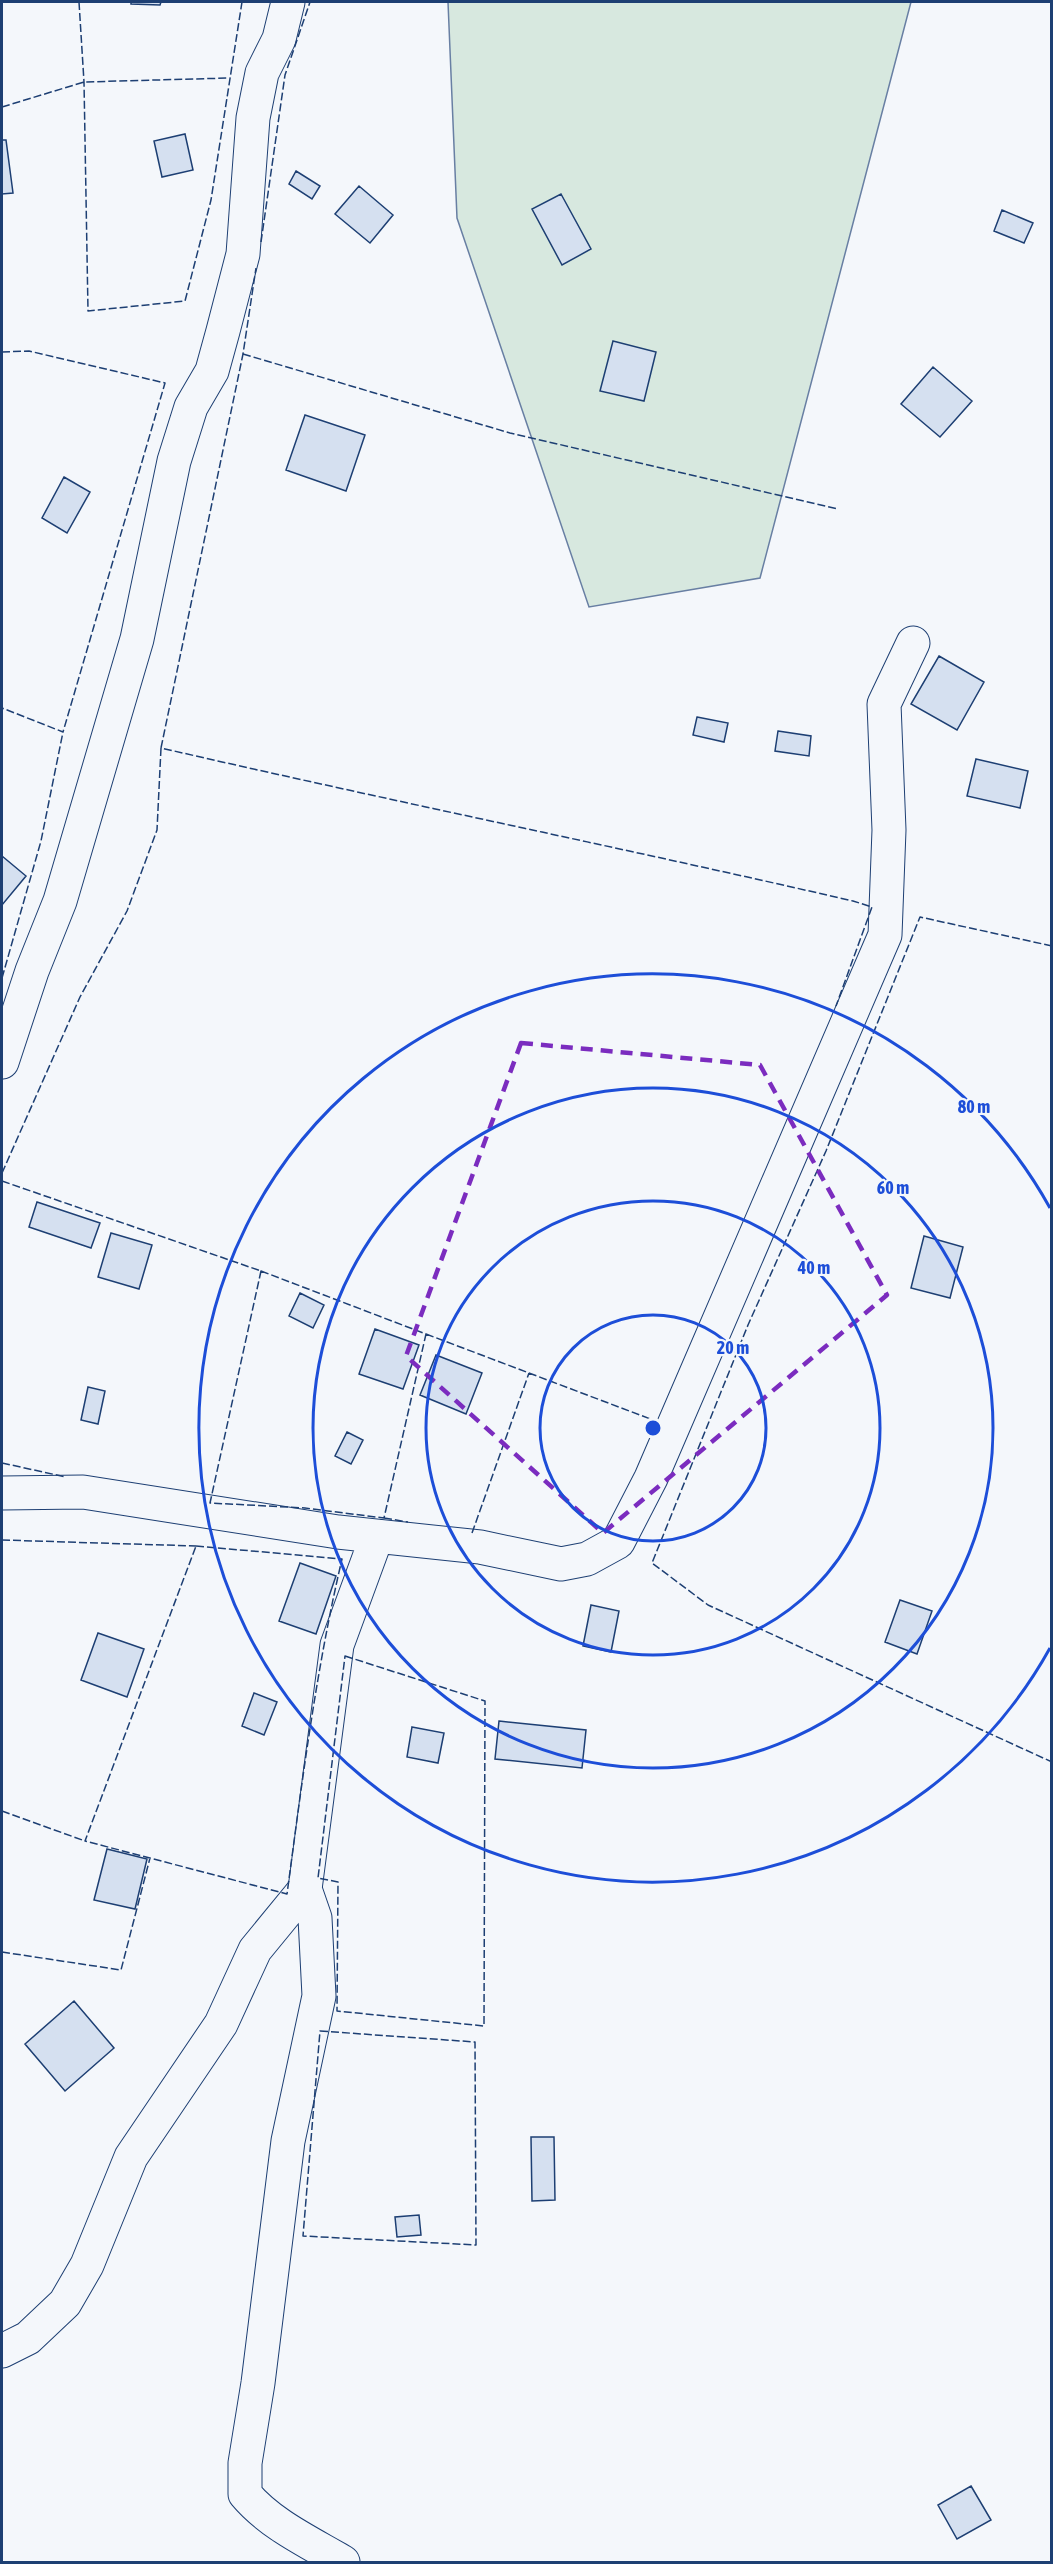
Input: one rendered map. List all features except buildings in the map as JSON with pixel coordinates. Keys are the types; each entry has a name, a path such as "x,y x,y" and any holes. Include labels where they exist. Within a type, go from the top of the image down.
{"street":[{"path":"2,1062 32,972 60,901 137,639 174,461 191,407 212,371 224,331 243,254 253,118 262,74 279,39 288,2"},
{"path":"2,1493 83,1492 338,1532 480,1547 561,1564 587,1559 618,1542 651,1478 885,935 889,830 885,704 913,643"},
{"path":"344,2562 257,2509 245,2494 245,2463 258,2383 288,2141 319,1996 315,1918 306,1889 337,1645 377,1536"},
{"path":"2,2351 28,2338 65,2303 87,2265 131,2157 221,2024 255,1950 306,1889"}],"highlighted area":[{"path":"521,1043 760,1065 887,1295 603,1533 406,1356"}],"shaded area":[{"path":"448,2 911,2 760,578 589,607 457,218"}],"fence":[{"path":"79,2 84,82 88,311 185,301 211,200 242,2"},
{"path":"261,242 285,75 310,2"},
{"path":"2,107 84,82 229,78"},
{"path":"161,748 243,354 256,268"},
{"path":"2,352 29,351 165,383 63,732 2,708"},
{"path":"243,354 510,433 838,509"},
{"path":"2,978 41,841 63,732"},
{"path":"2,1173 80,997 127,911 157,830 161,748 767,881 872,907 836,1006"},
{"path":"1052,946 920,917 826,1151 748,1325 652,1563 708,1605 1052,1762"},
{"path":"2,1181 261,1271"},
{"path":"261,1271 426,1334 384,1518 305,1508 210,1503 261,1271"},
{"path":"426,1334 661,1423"},
{"path":"472,1533 529,1373"},
{"path":"2,1463 66,1477"},
{"path":"384,1518 408,1522"},
{"path":"2,1540 196,1546"},
{"path":"196,1546 342,1559 317,1684 287,1894 85,1841 196,1546"},
{"path":"345,1656 485,1701 484,2026 337,2011 338,1882 318,1878 345,1656"},
{"path":"2,1811 85,1841"},
{"path":"2,1952 121,1970 150,1858"},
{"path":"320,2031 475,2042 476,2245 303,2236 320,2031"}]}
